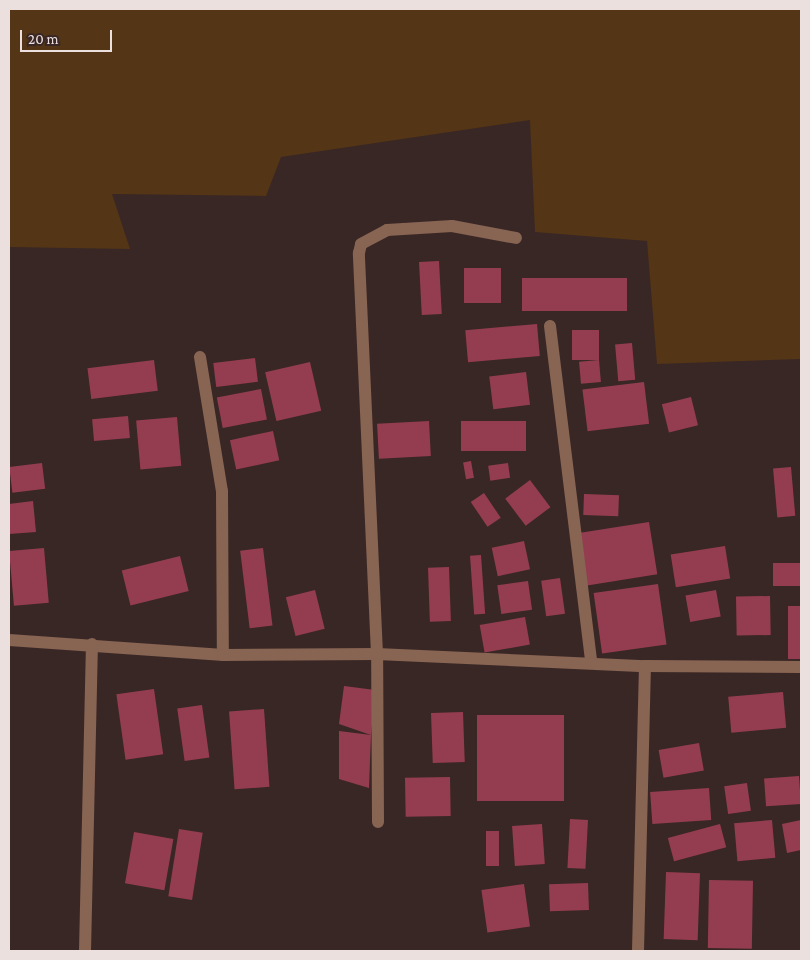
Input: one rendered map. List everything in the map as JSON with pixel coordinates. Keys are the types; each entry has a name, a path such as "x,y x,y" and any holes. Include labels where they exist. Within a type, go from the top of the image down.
{"street":[{"path":"378,822 377,654 359,253 361,244 387,230 425,226 452,226 516,238"},
{"path":"550,326 591,662"},
{"path":"200,357 222,490 223,655"},
{"path":"9,640 92,644 223,655 377,654 591,662 645,666 801,667"},
{"path":"85,951 92,644"},
{"path":"638,951 645,666"}],"shaded area":[{"path":"9,9 801,9 801,359 657,364 647,241 535,232 530,120 281,157 266,196 112,194 130,249 9,247"}],"building":[{"path":"439,261 442,314 422,315 419,262"},
{"path":"464,268 501,268 501,303 464,303"},
{"path":"522,278 627,278 627,311 522,311"},
{"path":"537,324 540,356 468,362 465,330"},
{"path":"572,330 599,330 599,360 572,360"},
{"path":"632,343 635,380 618,381 615,344"},
{"path":"255,358 258,382 216,387 213,363"},
{"path":"154,360 158,391 91,399 87,368"},
{"path":"599,360 601,382 581,384 579,362"},
{"path":"310,362 321,411 276,421 265,372"},
{"path":"526,372 530,405 493,409 489,377"},
{"path":"644,382 649,424 588,431 582,390"},
{"path":"261,389 267,419 223,428 217,398"},
{"path":"691,397 698,425 669,432 662,404"},
{"path":"128,416 130,438 94,441 92,419"},
{"path":"177,417 181,466 140,469 136,421"},
{"path":"429,421 431,456 379,459 377,424"},
{"path":"461,421 526,421 526,451 461,451"},
{"path":"273,431 279,460 236,469 230,440"},
{"path":"471,461 474,478 466,479 463,462"},
{"path":"42,463 45,489 12,493 9,467"},
{"path":"508,463 510,478 490,481 488,466"},
{"path":"791,467 795,516 777,517 773,469"},
{"path":"530,480 550,507 526,526 505,499"},
{"path":"484,493 501,518 488,527 471,502"},
{"path":"584,494 619,495 618,516 583,515"},
{"path":"33,501 36,532 9,534 9,504"},
{"path":"649,522 657,574 587,585 579,533"},
{"path":"524,541 530,569 498,576 492,548"},
{"path":"725,546 730,579 676,587 671,555"},
{"path":"44,548 49,603 14,606 9,551"},
{"path":"263,548 273,625 250,628 240,551"},
{"path":"481,555 485,614 474,615 470,556"},
{"path":"180,556 189,591 130,605 122,571"},
{"path":"773,563 801,563 801,586 773,586"},
{"path":"449,567 451,621 430,622 428,568"},
{"path":"560,578 565,614 546,616 541,581"},
{"path":"528,581 532,610 501,614 497,585"},
{"path":"658,584 666,644 602,653 594,593"},
{"path":"315,590 325,629 296,636 286,597"},
{"path":"716,590 721,617 690,622 685,595"},
{"path":"770,596 771,635 737,636 736,597"},
{"path":"788,606 801,606 801,659 788,659"},
{"path":"525,617 530,645 485,653 480,625"},
{"path":"344,686 375,690 371,735 339,724"},
{"path":"154,689 163,754 126,760 116,694"},
{"path":"783,692 786,728 731,733 728,697"},
{"path":"202,705 209,757 185,761 177,708"},
{"path":"264,709 269,787 235,789 229,711"},
{"path":"463,712 465,762 433,763 431,713"},
{"path":"477,715 564,715 564,801 477,801"},
{"path":"339,731 371,735 369,788 339,779"},
{"path":"699,743 704,771 663,778 659,750"},
{"path":"799,776 801,804 766,806 764,778"},
{"path":"450,777 451,816 406,817 405,778"},
{"path":"747,783 751,811 728,814 724,786"},
{"path":"709,788 711,820 652,824 650,792"},
{"path":"570,819 588,820 585,869 567,868"},
{"path":"772,820 775,858 737,861 734,823"},
{"path":"801,820 801,850 787,853 782,824"},
{"path":"542,824 545,864 515,866 512,826"},
{"path":"720,824 726,847 674,861 668,838"},
{"path":"179,829 203,833 192,900 168,896"},
{"path":"486,831 499,831 499,866 486,866"},
{"path":"134,832 173,839 164,890 125,883"},
{"path":"666,872 700,873 698,940 664,939"},
{"path":"709,880 753,881 752,949 708,948"},
{"path":"588,883 589,910 550,911 549,884"},
{"path":"524,884 530,927 487,933 481,890"}]}
